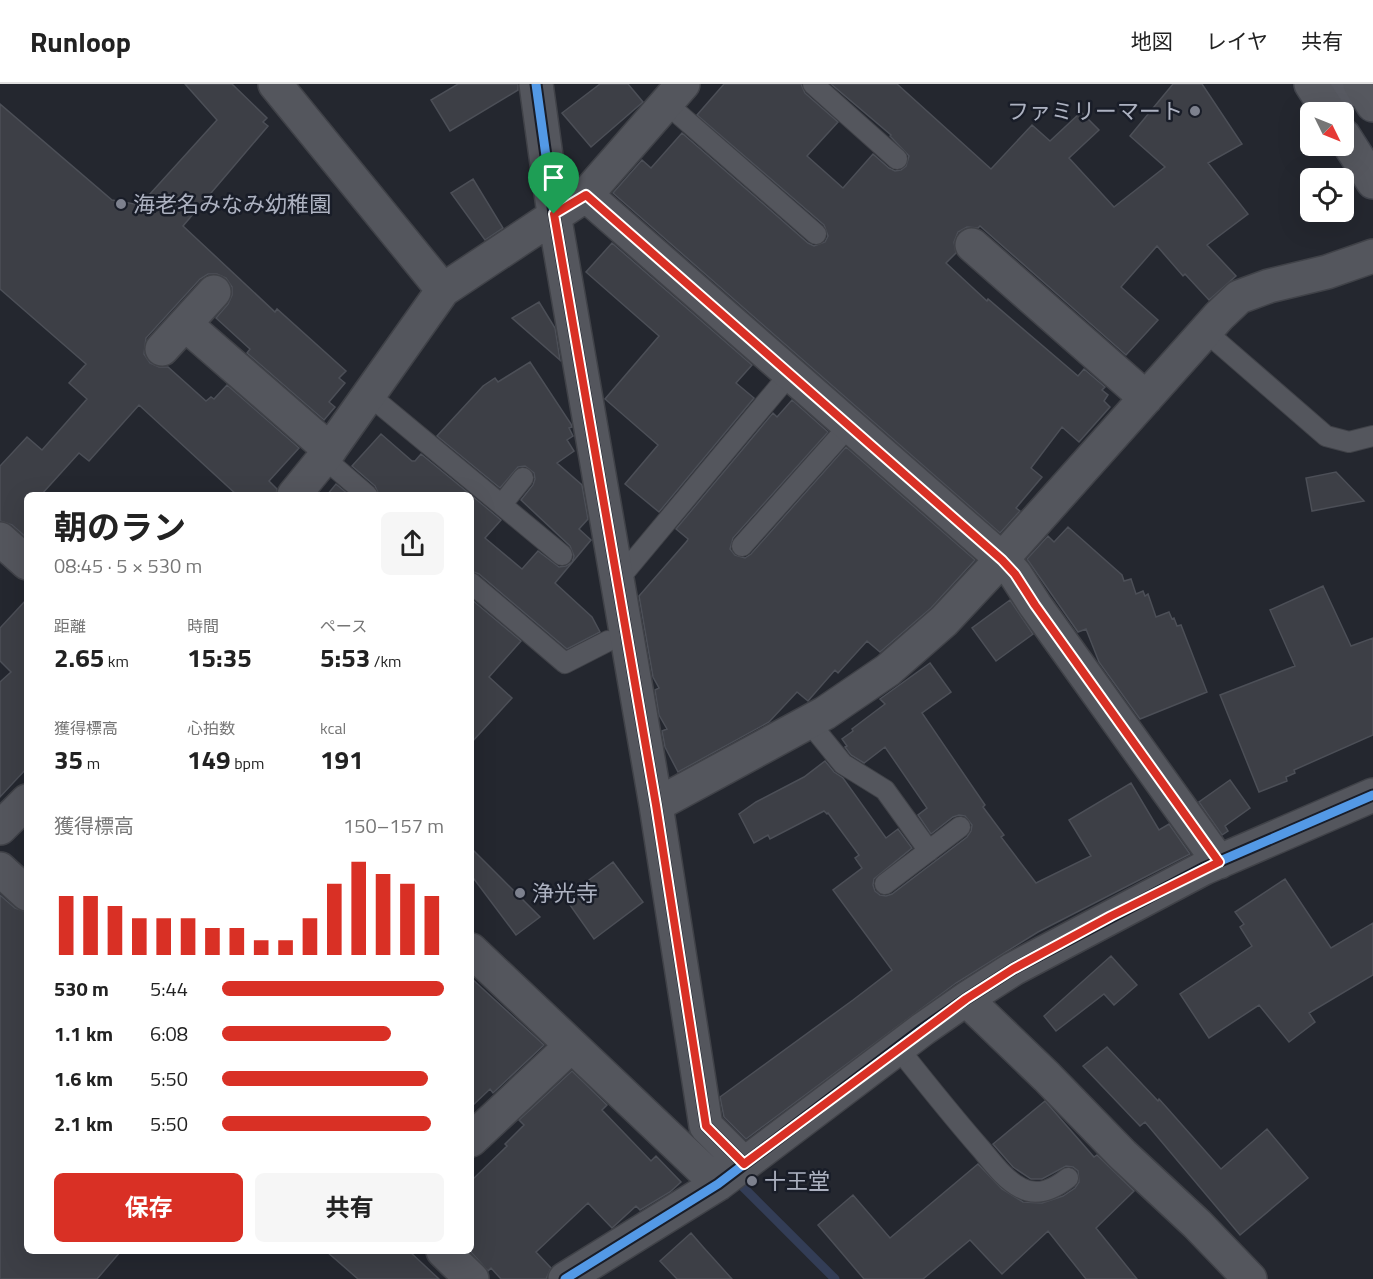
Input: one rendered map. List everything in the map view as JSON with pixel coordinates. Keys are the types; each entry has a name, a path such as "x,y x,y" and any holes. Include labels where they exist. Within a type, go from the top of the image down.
{"main road":[{"path":"1359,84 1373,105"},
{"path":"1354,152 1373,182"}],"street":[{"path":"275,84 443,290"},
{"path":"536,84 554,214 656,805 706,1126 731,1174"},
{"path":"1321,100 1359,84"},
{"path":"296,492 327,454 443,290 554,214 586,195 675,94"},
{"path":"586,195 1002,560 1015,574 1219,862"},
{"path":"972,245 1146,398"},
{"path":"656,805 825,713 888,670 944,621 1002,560 1239,297 1269,286 1328,272 1373,256"},
{"path":"162,349 214,292"},
{"path":"185,324 327,454"},
{"path":"0,539 24,560"},
{"path":"565,1279 731,1174 898,1048 966,999 1013,969 1101,921 1219,862 1373,795"},
{"path":"0,828 24,804"},
{"path":"0,868 24,891"},
{"path":"474,953 571,1046 731,1174"},
{"path":"966,999 1123,1155 1197,1224 1250,1279"},
{"path":"474,1137 571,1046"},
{"path":"446,1254 472,1279"}],"lane":[{"path":"813,84 897,159"},
{"path":"675,94 816,234"},
{"path":"1206,331 1326,436 1349,442 1373,435"},
{"path":"617,581 789,375"},
{"path":"369,395 562,555"},
{"path":"742,546 849,426"},
{"path":"327,454 364,492"},
{"path":"502,504 523,478"},
{"path":"474,586 565,663 608,641"},
{"path":"808,721 843,764 885,790 929,850"},
{"path":"885,884 960,827"},
{"path":"898,1048 955,1119 1009,1179 1020,1188 1033,1192 1044,1191 1068,1178"}],"building":[{"path":"185,84 232,84 267,118 263,122 268,126 183,226 275,312 277,309 346,371 339,378 345,383 329,402 335,407 324,420 247,353 250,349 216,318 228,304 232,295 232,287 226,278 217,274 208,274 200,279 146,338 144,354 150,363 159,367 168,367 206,401 211,397 214,399 227,385 299,448 269,481 277,489 276,492 234,492 139,405 89,461 79,453 44,492 24,492 24,535 12,525 0,521 0,466 27,437 42,450 87,399 69,383 86,364 0,289 0,104 112,200 140,205 217,120"},
{"path":"458,84 518,84 518,90 450,131 431,100"},
{"path":"600,84 628,84 643,102 591,147 562,113"},
{"path":"724,84 801,84 805,93 838,122 807,156 843,188 873,154 895,171 906,166 909,156 891,135 831,84 897,84 991,169 1032,125 1050,141 1081,112 1099,130 1069,158 1114,207 1165,167 1130,136 1173,84 1202,84 1242,144 1208,163 1248,214 1207,245 1236,276 1209,300 1185,274 1183,276 1157,246 1121,287 1158,320 1126,355 980,226 978,228 967,227 958,232 954,242 956,253 946,263 987,301 988,299 1078,376 1084,369 1105,387 1102,390 1108,395 1104,401 1110,407 1079,442 1062,427 1031,468 1042,477 1016,508 1020,511 1000,533 613,193 642,160 651,168 682,133 808,243 814,246 825,242 828,236 824,225 697,115"},
{"path":"473,179 503,228 485,240 451,193"},
{"path":"612,243 752,365 736,383 754,398 659,512 625,484 658,445 605,399 659,336 586,272"},
{"path":"539,302 555,328 560,360 512,318"},
{"path":"530,362 572,427 569,428 573,436 567,440 574,451 557,463 582,485 588,519 579,529 591,540 555,583 592,617 600,632 567,649 474,572 474,498 501,520 485,538 522,569 538,551 559,567 572,562 574,556 570,546 521,500 533,485 534,473 525,466 518,467 500,488 437,436 483,386 495,378 498,382"},
{"path":"792,400 828,432 733,538 730,549 735,555 745,558 751,554 846,447 975,560 931,608 880,652 867,641 838,673 835,670 808,701 797,692 769,722 678,772 665,747 662,731 667,729 659,715 655,690 659,688 653,677 639,596 687,541 688,539 676,529 773,413 777,417"},
{"path":"381,434 412,461 415,461 421,454 467,492 378,492 375,486 352,466"},
{"path":"1336,472 1364,501 1312,511 1306,478"},
{"path":"336,484 345,492 329,492"},
{"path":"1068,527 1122,575 1124,581 1131,579 1136,594 1143,591 1145,596 1148,594 1156,617 1169,612 1177,626 1181,625 1207,692 1140,719 1099,662 1086,629 1078,632 1027,559 1048,536 1054,542"},
{"path":"1323,586 1351,646 1373,638 1373,735 1294,770 1295,773 1286,777 1287,781 1259,792 1220,695 1295,666 1270,610"},
{"path":"1010,600 1033,634 996,661 972,628"},
{"path":"24,602 24,771 0,797 0,682 11,672 0,661 0,628"},
{"path":"474,602 521,641 489,677 512,698 474,740"},
{"path":"930,663 951,692 922,713 985,805 983,807 1004,835 1001,837 1036,883 1091,856 1069,820 1131,783 1159,830 1169,824 1190,854 1038,932 956,983 746,1139 724,1117 720,1097 892,970 833,890 862,868 855,858 859,855 828,813 824,811 770,839 768,835 754,843 739,814 756,802 804,777 825,761 834,772 843,778 886,838 898,829 912,848 874,879 875,891 886,896 892,894 967,837 972,825 965,816 959,815 931,834 918,815 927,808 885,747 864,763 851,755 842,739 885,704 880,699"},
{"path":"1230,780 1250,808 1225,826 1228,831 1222,835 1199,802"},
{"path":"474,851 540,917 516,935 474,879"},
{"path":"613,862 643,902 594,939 565,898"},
{"path":"1285,879 1331,948 1373,923 1373,975 1309,1013 1315,1022 1289,1042 1259,1005 1209,1038 1180,994 1252,946 1240,927 1244,924 1235,912"},
{"path":"0,895 15,908 24,911 24,1254 118,1254 97,1279 0,1279"},
{"path":"1111,956 1137,985 1114,1005 1104,994 1056,1031 1044,1016"},
{"path":"474,981 544,1045 493,1093 490,1089 474,1104"},
{"path":"1107,1047 1158,1101 1159,1099 1221,1169 1267,1129 1308,1178 1240,1235 1145,1122 1140,1126 1083,1066"},
{"path":"572,1071 607,1105 602,1110 651,1161 656,1156 681,1182 670,1192 640,1210 636,1206 612,1228 588,1203 536,1252 551,1268 546,1279 501,1279 491,1268 488,1271 473,1254 474,1178 507,1146 505,1144 524,1125 519,1120"},
{"path":"1045,1101 1094,1157 1097,1155 1134,1191 1096,1228 1137,1279 1086,1279 1048,1231 1002,1274 970,1240 923,1279 864,1279 818,1225 853,1195 890,1238 978,1164 1002,1189 1023,1202 1042,1203 1063,1196 1075,1188 1079,1182 1078,1171 1073,1167 1066,1166 1042,1179 1031,1179 1013,1167 993,1144"},
{"path":"691,1233 732,1279 677,1279 660,1261"},
{"path":"329,1254 412,1254 439,1279 358,1279"}],"waterway":[{"path":"735,1179 835,1279"}],"cycle path":[{"path":"536,84 554,214 656,805 706,1126 744,1164"},
{"path":"565,1279 718,1184 923,1029 1013,969 1204,868 1373,795"}],"place":[{"name":"ファミリーマート","path":"1195,111"},
{"name":"海老名みなみ幼稚園","path":"121,204"},
{"name":"浄光寺","path":"520,893"},
{"name":"十王堂","path":"752,1181"}],"route":[{"path":"586,195 1002,560 1015,574 1219,862 1203,868 1013,969 923,1029 744,1164 706,1126 656,805 554,214 586,195"}]}
